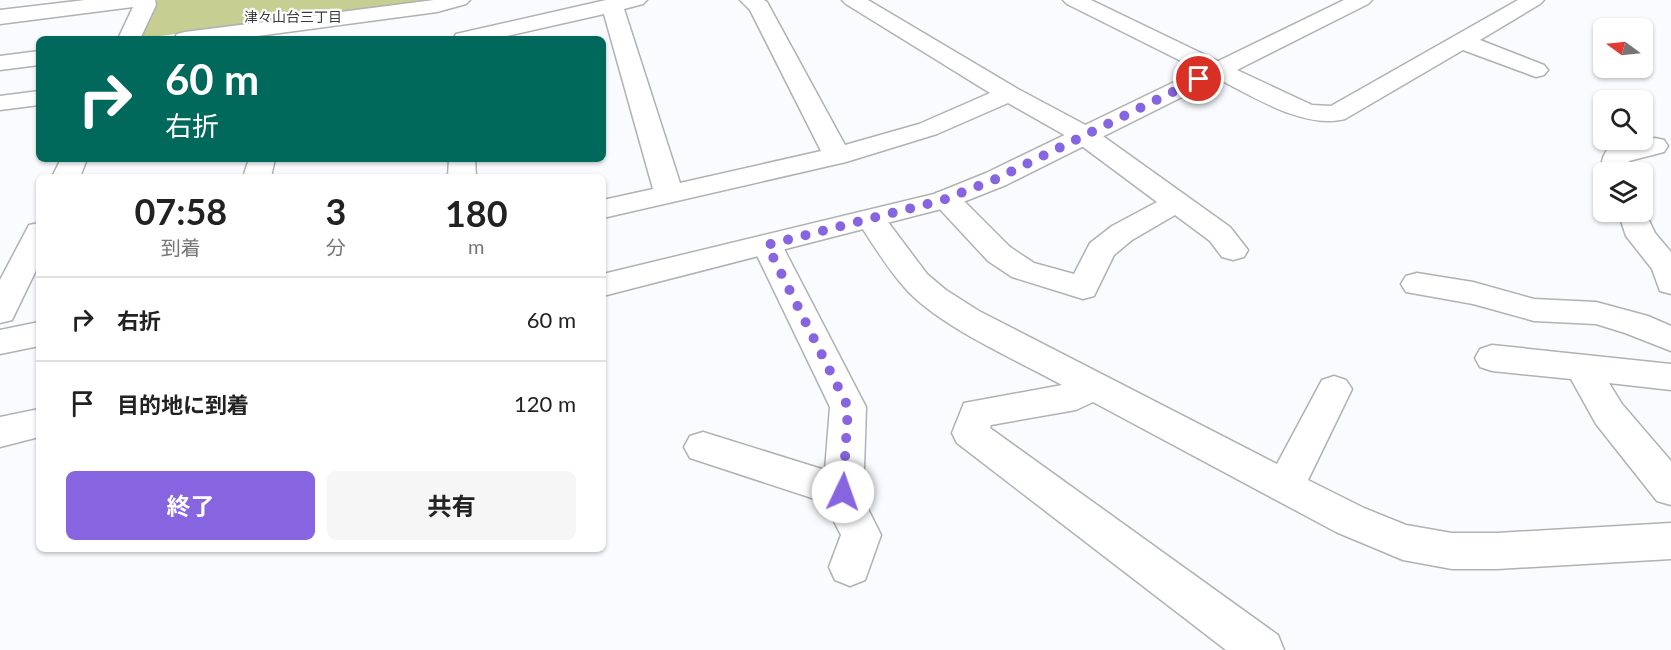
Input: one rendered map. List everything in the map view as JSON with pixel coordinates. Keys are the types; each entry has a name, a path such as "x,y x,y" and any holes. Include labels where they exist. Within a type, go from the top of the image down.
{"street":[{"path":"0,17 137,0"},
{"path":"130,36 145,5 144,0"},
{"path":"208,36 437,6 459,0"},
{"path":"751,0 759,7 837,156"},
{"path":"853,0 1010,94 1084,135 1220,234 1233,250"},
{"path":"1074,0 1307,112 1336,114 1533,0"},
{"path":"1322,0 1352,4"},
{"path":"476,36 612,3 669,195"},
{"path":"606,284 872,220 946,199 996,179 1352,4"},
{"path":"1461,42 1536,70"},
{"path":"0,63 36,58"},
{"path":"606,208 837,156 928,129 1010,94"},
{"path":"0,103 36,98"},
{"path":"1616,162 1616,156 1655,146"},
{"path":"946,199 999,254 1023,270 1083,288 1101,250 1122,232 1178,202"},
{"path":"872,220 916,281 935,298 968,319 1285,487 1350,520 1403,542 1452,551 1497,551 1671,541"},
{"path":"1636,222 1641,236 1666,267 1671,283"},
{"path":"0,312 36,238"},
{"path":"767,245 848,407 843,500 861,535 850,567"},
{"path":"1417,284 1473,293 1534,310 1596,313 1636,324 1671,339"},
{"path":"0,342 36,335"},
{"path":"1492,358 1671,376"},
{"path":"1582,368 1609,414 1671,489"},
{"path":"1091,384 1076,396 977,413 970,433 1262,650"},
{"path":"1285,487 1334,389"},
{"path":"0,432 36,424"},
{"path":"704,447 843,492"}],"green space":[{"path":"157,0 436,0 160,36 139,36"}],"district":[{"name":"津々山台三丁目","path":"293,17"}],"route":[{"path":"843,492 848,407 767,245 943,200 996,179 1199,79"}]}
